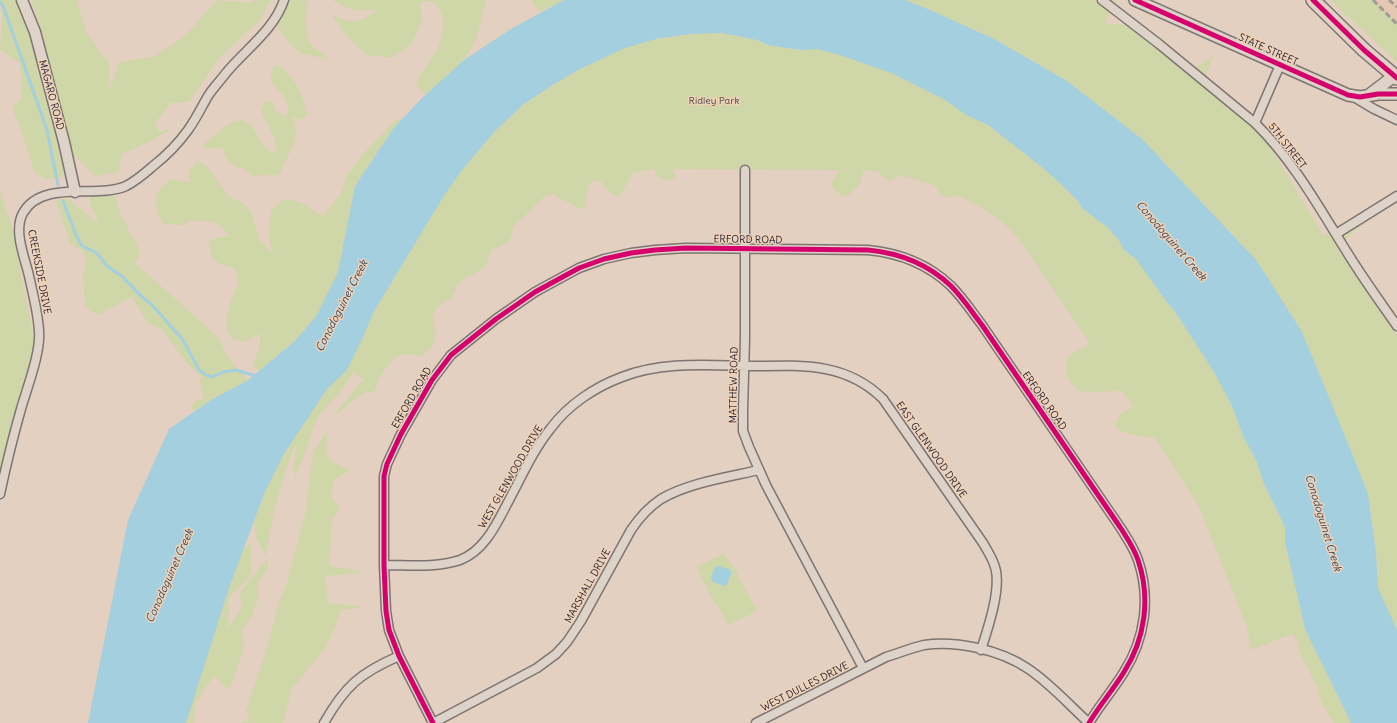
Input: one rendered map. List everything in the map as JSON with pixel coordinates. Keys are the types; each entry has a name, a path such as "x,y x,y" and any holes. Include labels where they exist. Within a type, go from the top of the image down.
{"main road":[{"name":"STATE STREET","path":"1135,0 1354,97 1360,98 1383,94 1397,94"},
{"path":"1313,0 1364,50 1395,77 1367,96"}],"street":[{"name":"MAGARO ROAD","path":"22,0 37,39 64,142 75,192"},
{"name":"CREEKSIDE DRIVE","path":"0,494 40,339 30,278 22,247 20,232 20,221 26,208 40,198 55,193 104,190 125,186 136,181 165,156 188,131 199,115 212,91 228,71 272,23 284,0"},
{"name":"5TH STREET","path":"1102,0 1159,44 1254,123 1273,142 1290,164 1397,326"},
{"path":"1254,123 1280,65"},
{"name":"STATE STREET","path":"1354,97 1397,120"},
{"name":"MATTHEW ROAD","path":"745,170 743,431 759,470 862,668"},
{"path":"1336,234 1397,196"},
{"name":"ERFORD ROAD","path":"433,723 399,656 389,630 386,611 384,565 384,476 387,464 401,434 432,380 451,355 464,343 496,319 535,292 579,268 604,259 631,253 686,248 868,250 898,255 927,268 951,286 961,296 1120,528 1134,552 1141,573 1144,589 1145,609 1139,642 1133,657 1124,672 1089,723"},
{"name":"WEST GLENWOOD DRIVE","path":"384,565 449,563 460,560 477,549 485,541 495,526 534,455 551,428 574,405 600,388 621,377 664,366 743,366"},
{"name":"EAST GLENWOOD DRIVE","path":"743,366 796,366 830,370 850,376 876,392 883,399 983,543 992,559 996,570 997,589 982,650"},
{"name":"MARSHALL DRIVE","path":"433,723 537,668 556,654 567,642 581,621 631,530 653,505 676,492 689,487 759,470"},
{"name":"WEST DULLES DRIVE","path":"756,723 886,657 925,645 939,644 959,645 982,650 1013,660 1026,668 1059,695 1089,723"},
{"path":"324,723 346,690 355,681 374,668 399,656"}],"shaded area":[{"path":"1364,0 1397,0 1397,32"}],"green space":[{"path":"0,0 15,0 19,6 41,65 44,37 31,0 77,0 86,32 109,63 109,91 119,62 155,56 184,37 217,0 253,3 254,0 271,0 260,20 220,57 189,102 170,103 155,123 159,132 174,127 151,141 122,154 119,172 95,176 74,155 63,176 48,179 35,173 23,135 12,108 22,97 20,63 0,49 2,14"},
{"path":"289,0 308,0 306,19 309,43 330,60 300,53 287,41 278,27"},
{"path":"332,0 486,0 476,39 468,54 446,78 427,94 421,90 417,84 421,74 434,55 442,36 442,16 437,6 431,1 421,2 422,22 411,44 392,58 367,55 350,40 331,14 344,20 355,21 365,18 376,10 353,10"},
{"path":"533,0 564,0 542,11 537,9 532,2"},
{"path":"905,0 1116,1 1105,23 1138,26 1186,74 1214,55 1203,82 1263,135 1323,235 1365,223 1336,247 1397,336 1397,630 1378,588 1376,552 1368,494 1302,332 1257,261 1142,139 1067,81 996,40"},
{"path":"1330,0 1373,0 1397,24 1397,62"},
{"name":"Ridley Park","path":"722,33 757,40 768,45 802,50 816,49 840,55 891,73 945,100 968,116 988,125 1043,168 1078,201 1082,208 1107,227 1118,239 1124,250 1136,259 1176,313 1214,372 1232,406 1244,438 1257,462 1264,484 1285,527 1285,542 1305,629 1351,723 1333,723 1320,699 1317,687 1299,651 1298,641 1292,634 1251,650 1247,627 1199,507 1155,438 1132,435 1118,430 1115,424 1121,413 1132,408 1132,405 1122,391 1084,392 1073,386 1070,381 1066,372 1069,357 1076,351 1091,345 1023,244 1007,226 987,211 965,199 956,195 949,198 939,193 936,186 908,177 899,175 891,181 882,177 880,172 863,170 858,186 844,197 835,191 831,183 839,170 673,169 676,176 669,181 658,178 654,169 633,173 619,197 608,191 600,180 590,182 586,196 585,210 554,194 544,197 514,226 509,242 491,250 485,267 458,283 451,298 436,308 433,317 436,334 433,346 421,356 406,354 395,357 378,379 375,391 363,393 333,417 358,385 365,379 352,373 345,386 324,409 316,422 295,477 294,469 296,443 278,498 266,556 256,537 254,522 264,494 284,454 327,389 347,370 373,313 445,194 462,170 495,131 524,104 551,86 580,69 625,48 656,39 691,34"},
{"path":"276,65 288,74 297,86 307,115 302,120 293,117 296,137 281,173 277,175 262,175 254,177 245,169 234,166 226,158 223,149 207,148 204,147 204,144 230,123 242,120 251,125 266,149 273,153 276,148 276,143 261,110 265,102 271,100 276,112 285,116 289,107 283,95 272,83 271,69"},
{"path":"398,119 402,119 393,129 355,186 338,272 317,315 296,340 259,371 254,367 254,362 260,347 260,333 245,342 233,339 227,326 229,306 239,282 234,268 219,263 211,255 209,243 217,237 229,237 221,225 206,221 191,221 182,225 163,224 157,211 157,194 165,184 172,179 190,183 188,172 196,161 207,166 228,196 244,204 251,212 259,239 273,254 269,237 271,210 283,199 300,202 323,216 340,195 348,174 365,152"},
{"path":"0,190 12,227 35,344 0,483"},
{"path":"90,196 115,196 121,215 138,247 139,256 135,263 215,334 234,365 245,376 247,381 194,411 191,408 195,401 204,398 200,381 201,376 186,362 162,329 148,324 132,297 99,314 90,311 85,304 83,275 86,264 84,251 70,243 56,201 65,197 83,210 92,220 99,220 90,206"},
{"path":"327,431 328,457 336,463 351,470 335,478 331,496 340,509 332,519 329,566 366,572 325,576 328,603 366,607 342,610 326,647 291,690 283,723 241,723 243,721 250,721 246,711 267,649 279,602 287,583 306,511 314,451"},
{"path":"251,543 251,576 229,597 228,629 242,606 240,592 267,559 268,567 258,583 258,599 253,614 242,630 244,646 230,690 213,676 195,704 194,723 184,723 192,677 204,669 209,617 235,557"},
{"path":"723,554 733,566 757,611 728,625 718,605 715,604 696,567"}],"water":[{"name":"Conodoguinet Creek","path":"564,0 905,0 996,40 1067,81 1142,139 1257,261 1302,332 1368,494 1376,552 1378,588 1397,630 1397,723 1351,723 1305,629 1285,542 1285,527 1264,484 1257,462 1244,438 1232,406 1214,372 1176,313 1136,259 1124,250 1118,239 1107,227 1082,208 1078,201 1043,168 988,125 968,116 945,100 891,73 840,55 817,49 802,50 768,45 757,40 722,33 691,34 656,39 625,48 580,69 551,86 524,104 495,131 462,170 445,194 373,313 347,370 327,389 284,454 264,494 229,588 186,723 88,723 128,520 169,429 211,400 247,381 296,340 317,315 338,272 355,186 393,129 420,100 464,60 511,29"},
{"path":"716,566 729,569 731,571 728,584 723,586 712,581 711,577"}],"waterway":[{"path":"0,2 3,6 47,130 58,185"},
{"path":"63,201 76,235 82,246 97,253 107,266 123,277 153,306 183,340 199,370 212,377 223,372 236,370 256,376"}],"railway":[{"path":"1373,0 1397,24"},
{"path":"1389,0 1397,7"}],"cycle path":[{"path":"1135,0 1348,95 1360,97 1378,94 1397,94"},
{"path":"1313,0 1364,50 1397,78"},
{"path":"433,723 399,656 389,630 386,611 384,565 384,476 387,464 401,434 432,380 451,355 496,319 535,292 579,268 604,259 631,253 686,248 868,250 880,252 902,257 923,266 942,278 960,295 1120,527 1138,560 1142,574 1145,603 1144,618 1137,646 1124,672 1089,723"}]}
